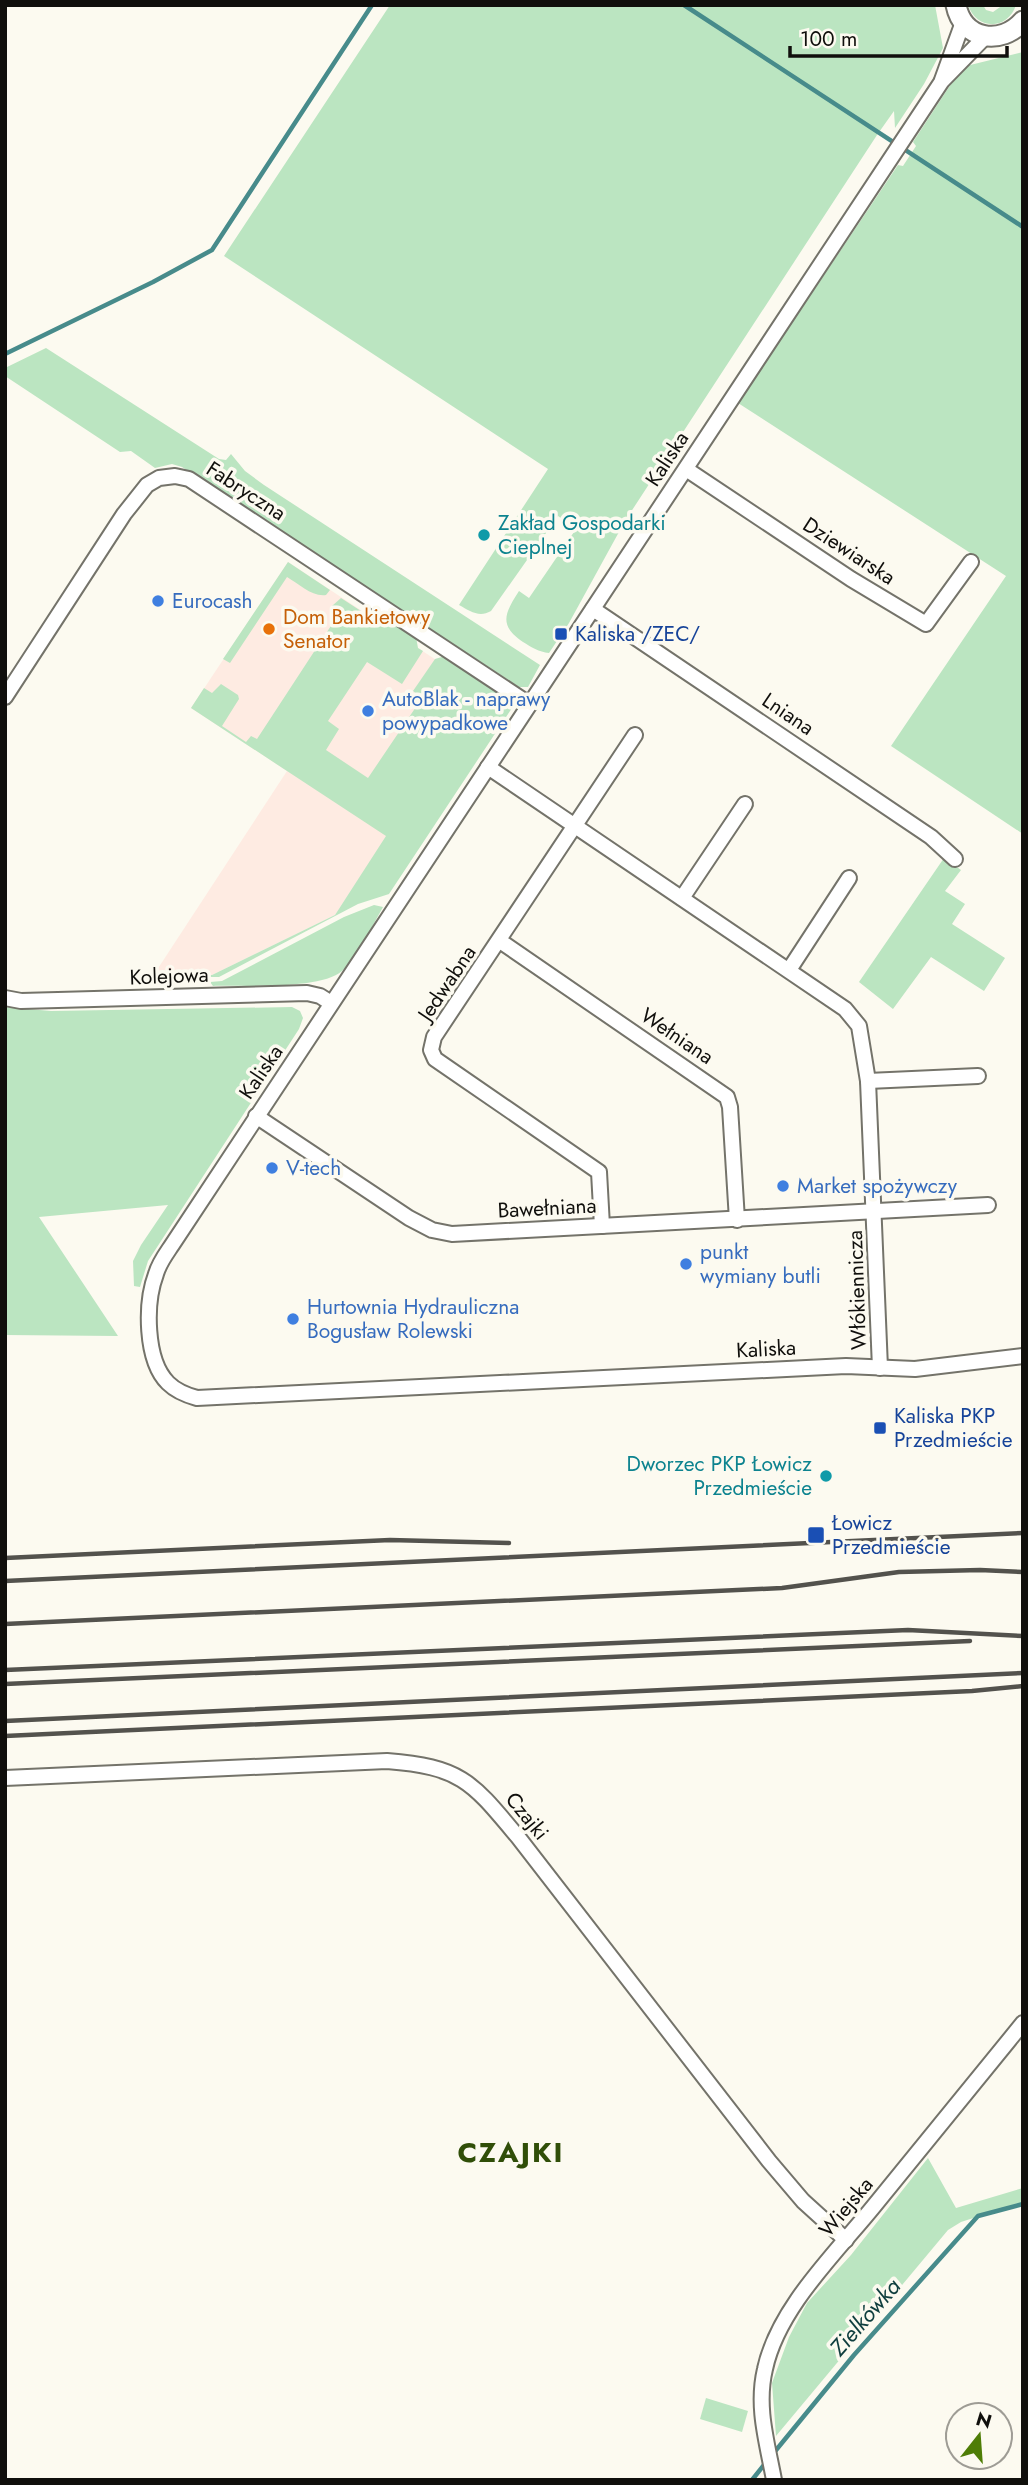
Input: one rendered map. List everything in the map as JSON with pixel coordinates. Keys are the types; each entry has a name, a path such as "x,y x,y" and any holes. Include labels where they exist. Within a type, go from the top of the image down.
{"street":[{"path":"960,14 971,30 985,37 1006,35 1021,26"},
{"name":"Kaliska","path":"942,81 960,14"},
{"name":"Kaliska","path":"985,37 942,81 256,1116 160,1264 153,1283 149,1325 157,1367 171,1386 197,1398 846,1366 915,1369 1023,1356"},
{"name":"Dziewiarska","path":"686,469 851,579 926,624 971,562"},
{"name":"Fabryczna","path":"5,697 124,514 147,485 159,478 175,476 189,479 201,486 529,704"},
{"name":"Lniana","path":"593,609 931,837 955,859"},
{"path":"575,825 635,735"},
{"name":"Włókiennicza","path":"488,767 789,970 845,1009 855,1020 863,1043 868,1081 880,1368"},
{"path":"682,898 745,804"},
{"name":"Jedwabna","path":"575,825 435,1037 431,1050 435,1059 599,1172 602,1226"},
{"path":"789,970 849,878"},
{"name":"Wełniana","path":"500,941 727,1097 730,1107 737,1220"},
{"name":"Kolejowa","path":"5,998 21,1001 307,993 320,996 331,1003"},
{"path":"868,1081 978,1076"},
{"name":"Bawełniana","path":"256,1116 409,1218 432,1230 452,1234 875,1212"},
{"name":"Włókiennicza","path":"875,1212 988,1205"},
{"name":"Czajki","path":"5,1778 387,1761 423,1764 458,1776 486,1800 517,1837 769,2161 803,2201 846,2240"},
{"name":"Wiejska","path":"773,2477 761,2416 761,2390 767,2360 792,2308 822,2267 1023,2023"}],"shaded area":[{"path":"288,562 483,691 335,915 212,975 153,976 287,771 191,708"}],"green space":[{"path":"390,5 935,5 943,48 924,84 895,128 894,111 877,135 625,521 569,623 549,653 532,647 515,636 506,618 519,591 529,598 576,529 558,516 491,611 479,614 459,605 548,469 224,256"},
{"path":"968,5 983,5 986,10 993,12 1003,5 1016,5 1006,19 992,24 978,19"},
{"path":"1023,52 1023,834 891,746 1006,576 738,403 898,165 903,166 916,146 913,142 962,67"},
{"path":"46,348 219,459 226,460 231,454 245,471 264,485 540,665 528,687 519,687 182,467 172,464 155,468 131,451 120,452 5,376 5,368"},
{"path":"288,562 330,590 326,595 316,594 287,577 230,663 223,659"},
{"path":"341,598 381,624 388,617 416,637 418,648 423,651 402,684 367,662 328,721 339,729 326,750 368,778 422,698 413,691 435,659 445,656 512,701 512,708 389,894 358,904 219,977 199,977 212,975 335,915 386,836 191,708 204,688 212,693 221,684 238,695 239,699 222,726 246,742 251,736 257,739 340,612 332,606"},
{"path":"944,858 961,870 945,891 965,904 952,924 1005,958 984,991 931,957 893,1009 859,982"},
{"path":"374,905 383,907 364,941 348,965 332,977 280,985 213,986 210,982 222,981 344,917"},
{"path":"5,1007 51,1011 292,1007 300,1011 303,1018 299,1029 148,1261 140,1287 134,1286 133,1261 168,1205 39,1217 118,1336 5,1335"},
{"path":"928,2158 956,2208 1023,2188 1023,2202 961,2222 948,2230 776,2436 772,2383 789,2337 807,2303 851,2255"},
{"path":"706,2398 748,2411 742,2432 700,2419"}],"waterway":[{"path":"5,354 153,282 212,250 372,5"},
{"path":"684,5 1023,227"},
{"name":"Zielkówka","path":"772,2455 854,2355 978,2216 1023,2204"},
{"name":"Zielkówka","path":"752,2480 767,2461"}],"railway":[{"path":"5,1581 1023,1533"},
{"path":"5,1558 390,1540 509,1543"},
{"path":"5,1624 782,1588 899,1572 1023,1572"},
{"path":"5,1670 908,1630 1023,1636"},
{"path":"5,1684 970,1641"},
{"path":"5,1721 1023,1673"},
{"path":"5,1736 972,1691 1023,1686"}],"place":[{"name":"Zakład Gospodarki Cieplnej","path":"484,535"},
{"name":"Eurocash","path":"158,601"},
{"name":"Dom Bankietowy Senator","path":"269,629"},
{"name":"Kaliska /ZEC/","path":"561,634"},
{"name":"AutoBlak - naprawy powypadkowe","path":"368,711"},
{"name":"V-tech","path":"272,1168"},
{"name":"Market spożywczy","path":"783,1186"},
{"name":"punkt wymiany butli","path":"686,1264"},
{"name":"Hurtownia Hydrauliczna Bogusław Rolewski","path":"293,1319"},
{"name":"Kaliska PKP Przedmieście","path":"880,1428"},
{"name":"Dworzec PKP Łowicz Przedmieście","path":"826,1476"},
{"name":"Łowicz Przedmieście","path":"816,1535"}],"district":[{"name":"CZAJKI","path":"511,2152"}]}
